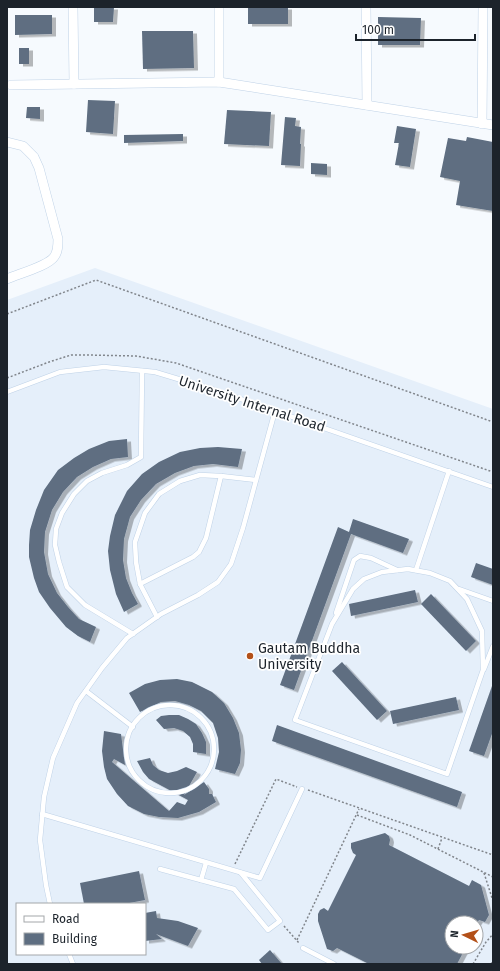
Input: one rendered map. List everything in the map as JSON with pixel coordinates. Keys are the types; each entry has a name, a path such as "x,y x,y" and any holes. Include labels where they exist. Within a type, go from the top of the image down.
{"street":[{"path":"73,7 74,84"},
{"path":"219,7 219,82"},
{"path":"366,7 367,106"},
{"path":"482,124 483,7"},
{"path":"11,85 219,82 493,125"},
{"path":"7,142 23,146 34,157 39,168 58,239 58,247 54,257 44,264 7,279"}],"lane":[{"name":"University Internal Road","path":"7,392 60,372 104,367 156,372 276,411 493,487"},
{"path":"133,634 85,605 67,587 55,545 56,529 62,513 74,494 87,481 102,473 127,465 141,457 142,371"},
{"path":"50,903 40,840 44,797 53,758 78,703 102,668 127,638 157,617 198,595 218,582 231,564 243,528 276,411"},
{"path":"416,570 449,472"},
{"path":"157,617 140,584 136,562 135,542 145,512 159,494 180,481 200,475 256,480"},
{"path":"140,584 193,557 199,552 206,538 221,476"},
{"path":"398,570 371,558 360,556 354,560 332,624 295,720 447,774 483,670 493,646"},
{"path":"332,624 353,589 364,579 382,572 408,569 430,573 450,581 467,599 482,631 483,670"},
{"path":"458,589 493,601"},
{"path":"86,691 132,727"},
{"path":"168,704 186,708 199,716 209,729 214,746 212,761 203,778 190,788 172,793 155,791 140,782 131,770 126,751 128,733 132,727 137,719 150,709 168,704"},
{"path":"42,814 260,878 302,788"},
{"path":"201,880 206,862"},
{"path":"160,869 234,889 268,930 280,921 241,873"},
{"path":"304,948 334,964"}],"path":[{"path":"7,314 96,280 493,422"},
{"path":"232,870 276,779 493,855"},
{"path":"297,940 359,809"},
{"path":"357,815 410,835 493,877"},
{"path":"438,850 442,838"},
{"path":"484,873 493,900"},
{"path":"280,921 304,948"},
{"path":"473,964 486,942 493,934"}],"shaded area":[{"name":"Gautam Buddha University","path":"95,268 493,409 493,964 7,964 7,300"}],"building":[{"path":"94,7 114,7 113,22 94,22"},
{"path":"248,7 288,7 288,24 248,24"},
{"path":"15,15 52,15 52,34 15,35"},
{"path":"378,17 421,18 420,45 378,45"},
{"path":"142,31 193,31 194,68 143,69"},
{"path":"19,48 29,48 29,64 19,64"},
{"path":"88,100 115,101 113,134 86,132"},
{"path":"27,107 40,107 40,119 26,118"},
{"path":"227,110 271,112 269,146 224,144"},
{"path":"285,117 296,118 295,126 301,127 300,166 281,165"},
{"path":"397,126 416,129 410,167 395,165 399,143 394,143"},
{"path":"183,134 183,141 124,143 124,135"},
{"path":"467,137 493,142 493,211 456,205 460,181 440,177 448,138 466,141"},
{"path":"311,163 327,164 327,175 311,174"},
{"path":"127,439 128,457 111,459 93,467 77,477 63,492 52,510 45,532 44,552 48,574 57,593 68,607 79,619 96,627 90,642 78,636 66,627 39,592 29,557 30,530 44,490 58,470 89,449 109,441"},
{"path":"218,447 242,449 238,467 213,464 194,466 175,473 156,484 141,500 130,517 124,539 123,560 126,578 138,604 124,612 116,594 110,570 108,551 115,515 127,491 142,474 159,462 180,452 200,448"},
{"path":"353,519 409,539 403,553 351,534 294,690 280,685 338,527 349,532"},
{"path":"476,563 493,569 493,585 471,577"},
{"path":"415,590 418,602 351,616 349,604"},
{"path":"431,594 476,641 466,651 421,604"},
{"path":"342,662 387,711 377,720 332,671"},
{"path":"177,679 192,682 212,692 224,703 233,718 239,733 241,750 240,763 235,774 215,769 219,752 218,738 213,723 201,711 189,705 175,701 161,702 140,712 129,693 145,684 160,680"},
{"path":"492,686 493,731 484,756 469,751"},
{"path":"456,697 459,710 393,724 390,711"},
{"path":"179,715 196,724 206,742 206,754 193,752 193,744 190,737 183,731 174,728 164,729 156,720 161,716"},
{"path":"277,725 462,792 457,807 272,741"},
{"path":"104,731 121,734 125,765 114,759 112,762 169,811 177,802 185,805 188,800 149,779 137,761 150,758 153,765 159,770 168,773 186,767 197,772 184,795 204,782 209,789 209,794 212,794 216,802 199,812 178,818 159,817 144,814 128,806 117,794 107,779 102,751"},
{"path":"385,833 389,836 389,845 469,886 472,880 481,885 489,915 485,922 484,915 444,915 444,955 462,955 457,964 369,964 337,948 333,951 327,949 318,921 318,914 320,910 324,908 328,911 356,855 353,853 351,843"},
{"path":"139,871 145,900 129,903 84,903 80,883"},
{"path":"156,911 157,918 178,921 198,928 188,946 156,934 162,939 146,941 146,913"},
{"path":"270,950 282,964 262,964 259,960"}],"place":[{"name":"Gautam Buddha University","path":"250,656"}]}
